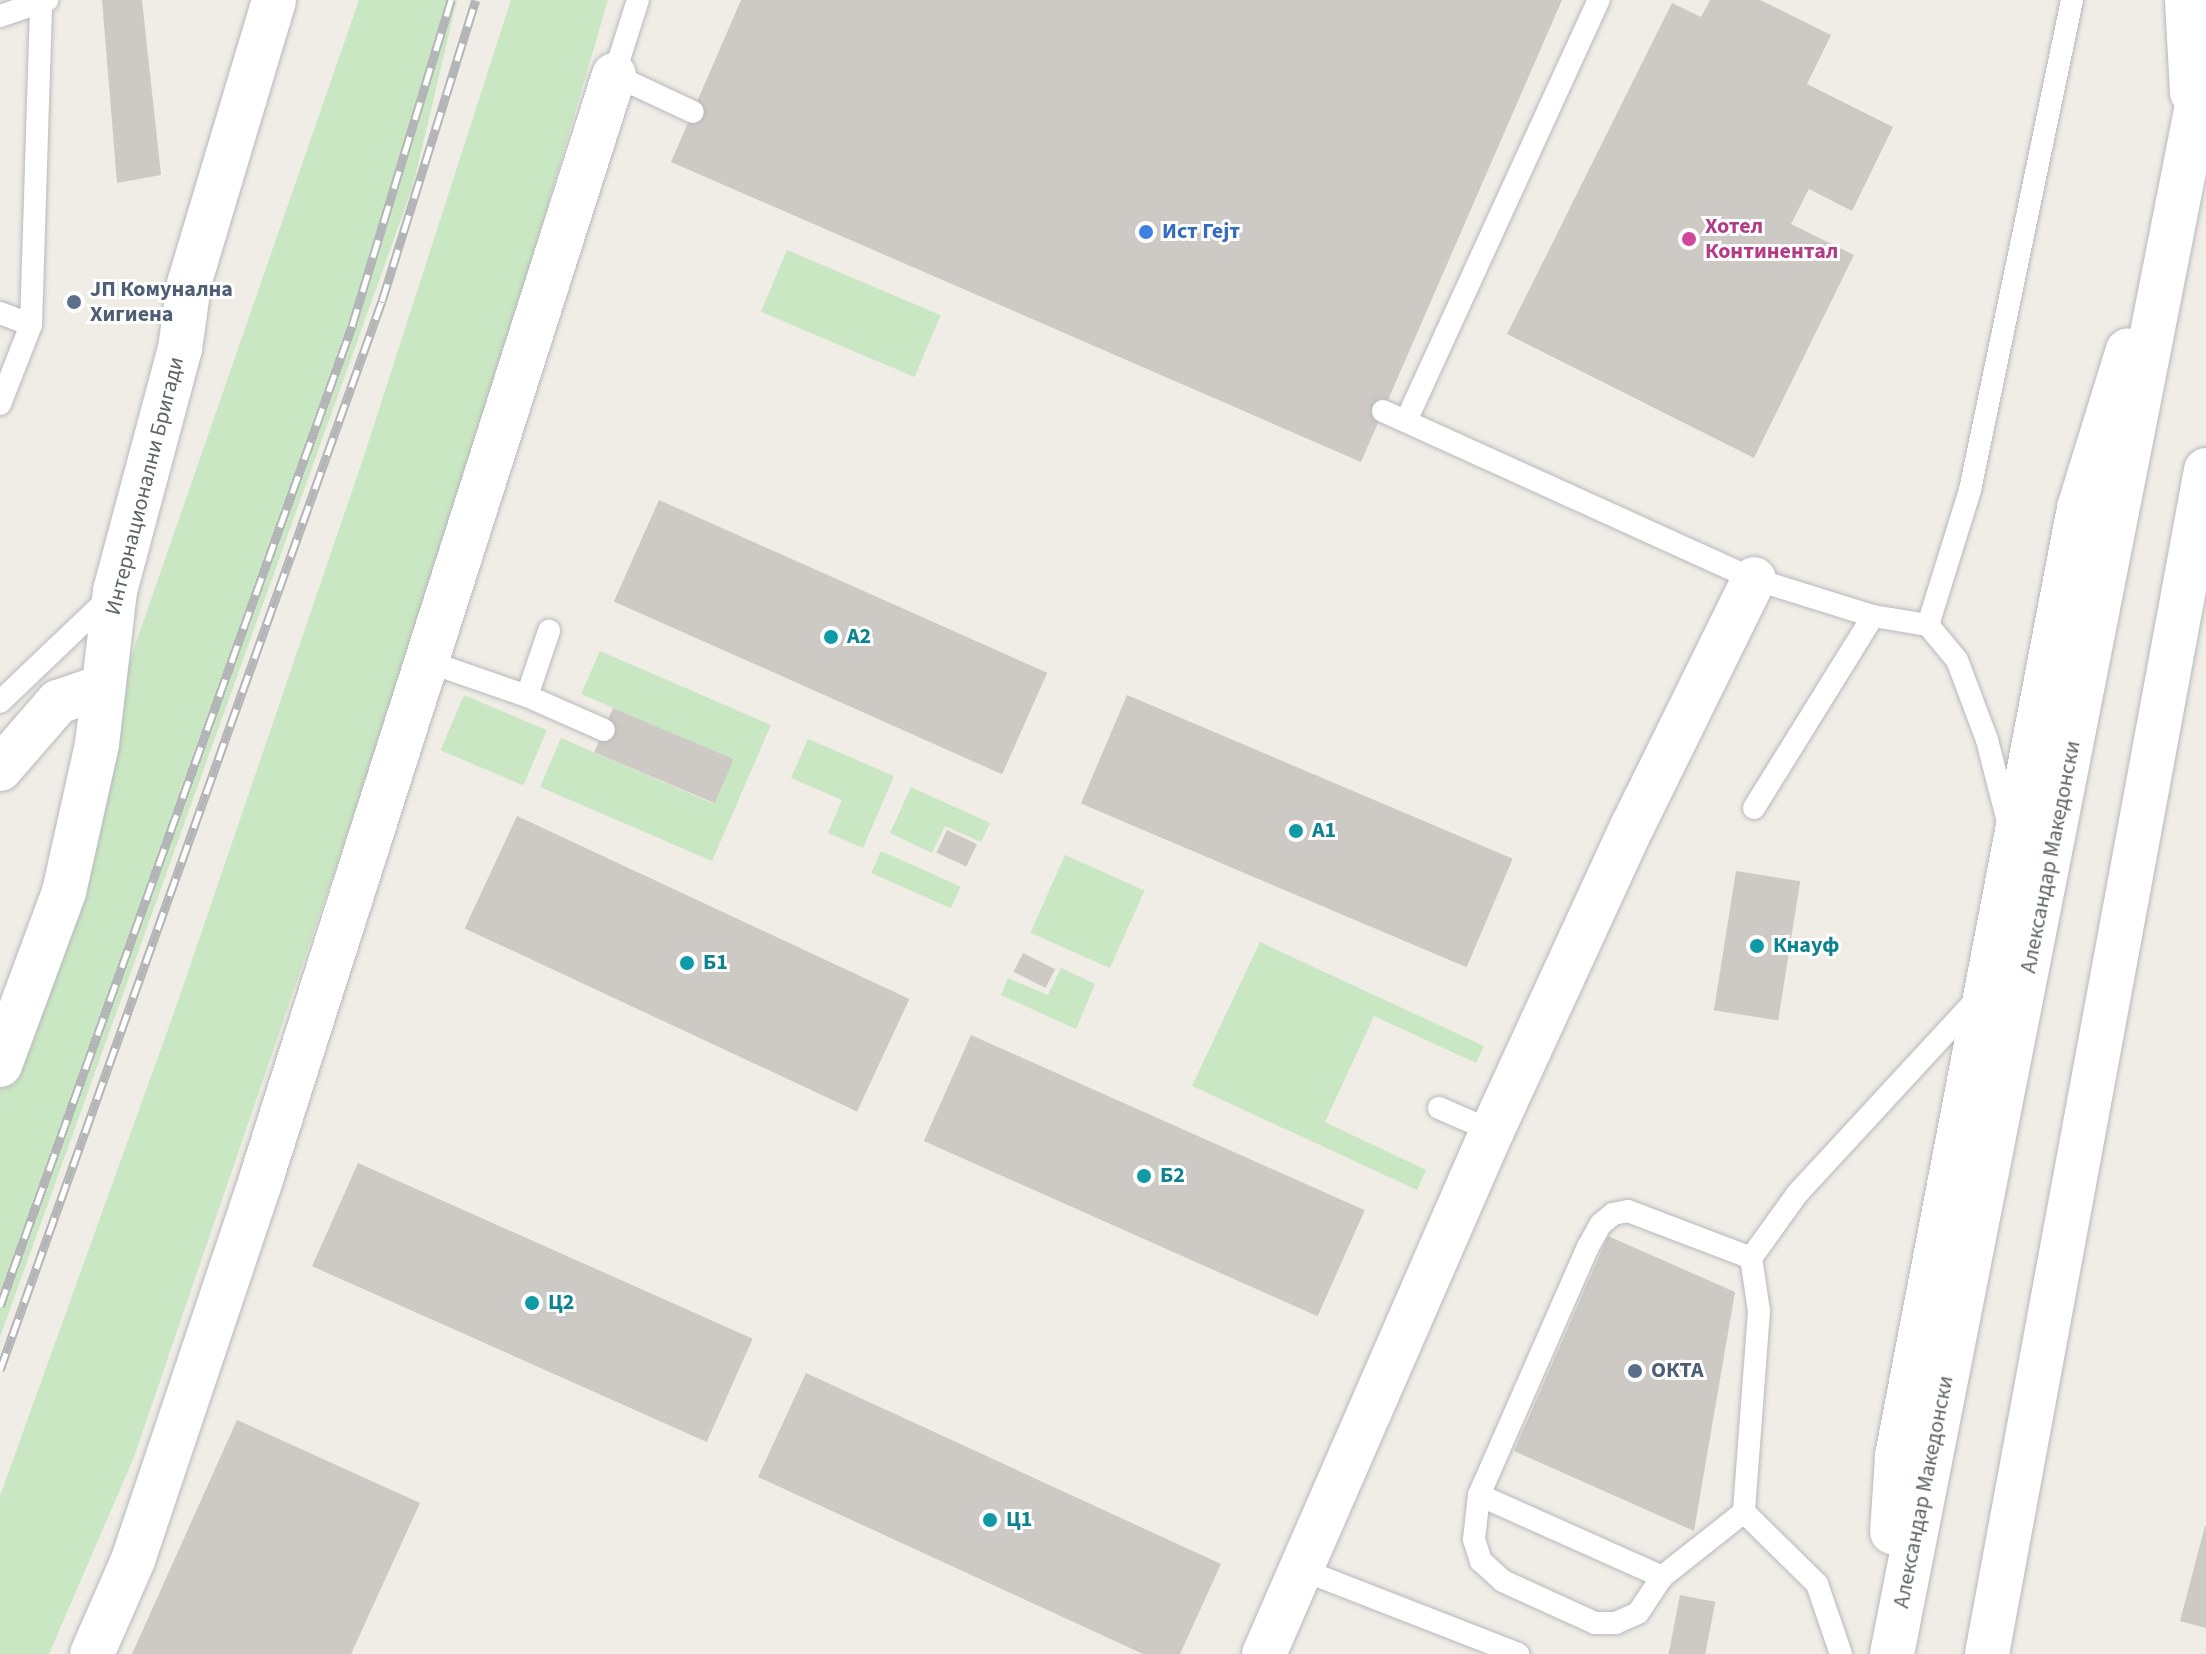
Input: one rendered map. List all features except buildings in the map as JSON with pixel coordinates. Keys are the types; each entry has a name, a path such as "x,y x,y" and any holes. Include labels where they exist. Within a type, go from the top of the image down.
{"street":[{"name":"Интернационални Бригади","path":"0,1065 64,892 94,757 115,591 180,349 189,284 274,0"},
{"path":"2187,0 2187,67 2195,110"},
{"name":"Александар Македонски","path":"1892,1654 2206,59"},
{"path":"92,1654 133,1560 192,1389 429,662 614,75"},
{"path":"1901,1605 1892,1538 1897,1456 1984,990 2079,508 2130,347 2159,294"},
{"path":"1987,1654 2206,470"},
{"path":"1264,1654 1492,1131 1633,825 1754,579"},
{"path":"0,769 58,702 102,687"}],"lane":[{"path":"638,0 614,75 693,112"},
{"path":"1406,421 1599,0"},
{"path":"0,16 44,2 31,325 0,404"},
{"path":"1928,625 1970,490 2068,2"},
{"path":"0,313 31,325"},
{"path":"1383,411 1754,579 1873,616 1928,625 1957,660 1995,765 2014,845"},
{"path":"0,702 115,591"},
{"path":"1754,808 1873,616"},
{"path":"527,696 549,631"},
{"path":"429,662 527,696 604,730"},
{"path":"1751,1258 1642,1214 1613,1214 1601,1224 1479,1495 1474,1539 1481,1561 1503,1581 1595,1623 1616,1623 1638,1613 1662,1577 1744,1512 1759,1311 1751,1258 1797,1194 1984,990"},
{"path":"1439,1108 1492,1131"},
{"path":"1479,1495 1662,1577"},
{"path":"1744,1512 1817,1584 1841,1654"},
{"path":"1303,1570 1518,1654"}],"green space":[{"path":"359,0 457,0 413,186 0,1337 0,1088 59,953 112,712"},
{"path":"511,0 608,0 499,372 379,741 134,1457 49,1654 0,1654 0,1496 176,1007 364,456"},
{"path":"787,250 941,315 915,377 761,312"},
{"path":"600,651 771,725 712,861 540,787 561,738 714,804 733,760 581,694"},
{"path":"464,695 547,730 523,785 441,750"},
{"path":"808,739 894,776 863,848 828,833 842,800 791,778"},
{"path":"911,787 990,823 981,842 945,826 932,853 890,833"},
{"path":"881,851 960,886 951,908 871,873"},
{"path":"1065,855 1144,890 1110,968 1030,933"},
{"path":"1260,942 1484,1046 1476,1063 1374,1016 1325,1122 1426,1170 1417,1190 1192,1086"},
{"path":"1061,968 1095,984 1076,1029 1001,995 1008,978 1048,995"}],"railway":[{"path":"0,1306 352,326 451,0"},
{"path":"0,1370 382,301 476,0"}],"place":[{"name":"Ист Гејт","path":"1146,232"},
{"name":"Хотел Континентал","path":"1689,239"},
{"name":"ЈП Комунална Хигиена","path":"74,302"},
{"name":"А2","path":"831,637"},
{"name":"А1","path":"1296,831"},
{"name":"Кнауф","path":"1757,946"},
{"name":"Б1","path":"687,963"},
{"name":"Б2","path":"1144,1176"},
{"name":"Ц2","path":"532,1303"},
{"name":"ОКТА","path":"1635,1371"},
{"name":"Ц1","path":"990,1520"}]}
